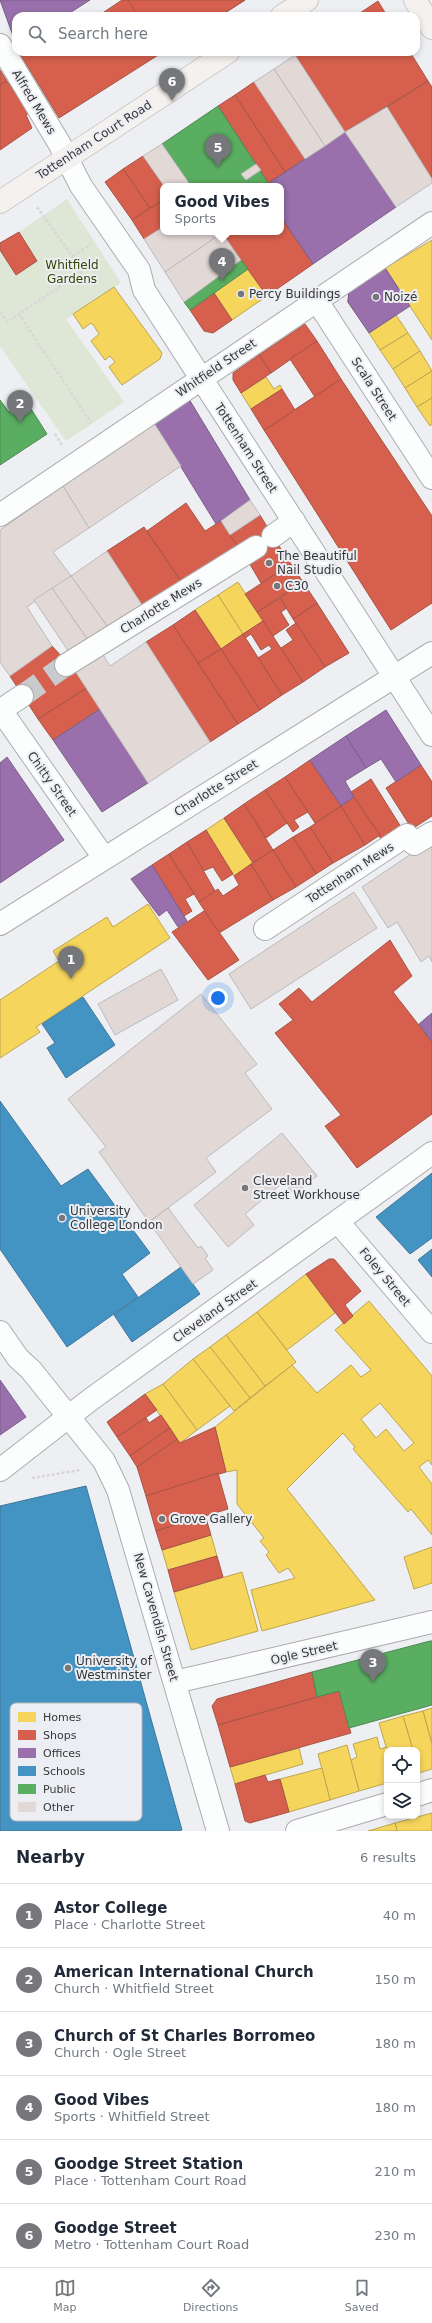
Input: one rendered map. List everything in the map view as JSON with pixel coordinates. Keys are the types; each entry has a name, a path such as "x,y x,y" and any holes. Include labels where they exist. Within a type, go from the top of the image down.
{"main road":[{"path":"283,10 307,0"},
{"path":"414,0 432,28"},
{"name":"Tottenham Court Road","path":"0,202 222,56"}],"street":[{"name":"Alfred Mews","path":"0,45 59,143 66,160"},
{"name":"Tottenham Street","path":"66,160 81,186 139,270 144,290 432,736"},
{"name":"Whitfield Street","path":"0,515 432,223"},
{"name":"Scala Street","path":"316,301 432,478"},
{"name":"Charlotte Mews","path":"66,665 264,542 294,521"},
{"name":"Charlotte Street","path":"0,924 432,653"},
{"path":"0,710 22,696"},
{"name":"Chitty Street","path":"0,710 104,858"},
{"name":"Tottenham Mews","path":"265,929 407,835 414,844 432,833"},
{"name":"Cleveland Street","path":"0,1470 69,1416 432,1153"},
{"name":"Foley Street","path":"338,1222 432,1332"},
{"name":"New Cavendish Street","path":"0,1332 18,1358 69,1416 104,1461 118,1490 218,1831"},
{"name":"Ogle Street","path":"175,1682 432,1622"},
{"path":"420,1794 432,1790"},
{"path":"297,1831 384,1805"}],"path":[{"path":"0,312 7,322 83,271 23,187"},
{"path":"19,314 105,443"},
{"path":"55,434 62,444"},
{"path":"24,1479 82,1470"}],"green space":[{"name":"Whitfield Gardens","path":"67,199 121,283 66,319 124,402 66,441 0,346 0,250 16,274 37,261 19,232"}],"building: Homes":[{"path":"432,240 432,340 385,268"},
{"name":"Percy Buildings","path":"248,269 267,296 232,320 214,293"},
{"path":"114,287 162,353 160,359 122,385 109,367 115,362 110,356 105,360 91,341 99,334 94,326 91,323 83,329 73,314"},
{"path":"396,315 408,333 380,350 369,333"},
{"path":"408,333 420,351 393,369 380,350"},
{"path":"420,351 432,371 405,388 393,369"},
{"path":"432,371 432,398 417,407 405,388"},
{"path":"266,377 274,389 280,385 282,389 251,409 241,393"},
{"path":"432,398 432,424 430,426 417,407"},
{"path":"238,582 263,621 243,634 218,595"},
{"path":"218,595 243,634 221,649 195,610"},
{"path":"224,818 253,863 234,876 206,830"},
{"path":"148,904 170,938 36,1027 40,1032 0,1058 0,1000 59,961 53,951 107,917 113,927"},
{"path":"306,1274 335,1313 287,1350 257,1312"},
{"path":"369,1301 432,1376 432,1465 428,1460 419,1467 432,1484 432,1535 411,1509 408,1512 353,1449 355,1447 343,1433 287,1489 375,1600 262,1631 251,1590 295,1578 288,1568 279,1573 266,1555 269,1552 260,1541 264,1538 237,1504 237,1470 226,1472 215,1427 292,1365 317,1393 351,1365 361,1377 371,1370 335,1330","holes":["380,1403 414,1443 404,1451 386,1429 376,1438 361,1419"]},
{"path":"257,1312 296,1362 265,1386 226,1335"},
{"path":"226,1335 265,1386 250,1398 210,1347"},
{"path":"210,1347 250,1398 234,1411 193,1359"},
{"path":"193,1359 230,1406 197,1430 163,1384"},
{"path":"163,1384 197,1430 180,1443 145,1394"},
{"path":"211,1535 217,1556 168,1570 162,1550"},
{"path":"432,1547 432,1583 414,1589 404,1557"},
{"path":"242,1572 258,1631 191,1650 174,1592"},
{"path":"432,1708 432,1744 423,1711"},
{"path":"423,1711 432,1744 432,1769 420,1773 420,1747 412,1747 403,1716"},
{"path":"403,1716 412,1747 386,1747 379,1723"},
{"path":"377,1737 380,1749 384,1748 384,1784 359,1791 351,1760 357,1757 353,1744"},
{"path":"347,1745 359,1791 330,1800 318,1754"},
{"path":"299,1748 303,1764 235,1784 230,1767"},
{"path":"322,1768 330,1800 289,1812 280,1779"},
{"path":"432,1813 432,1831 397,1831 395,1823 410,1819 420,1819 420,1816"},
{"path":"395,1823 397,1831 368,1831"}],"building: Shops":[{"path":"122,0 245,0 226,12 104,12"},
{"path":"128,0 245,0 226,12 136,12"},
{"path":"378,1 385,12 362,12"},
{"path":"21,56 157,56 59,118"},
{"path":"296,56 412,56 428,81 345,132"},
{"path":"0,70 7,81 0,85"},
{"path":"7,81 29,113 26,115 32,128 0,150 0,85"},
{"path":"428,81 432,87 432,179 387,107"},
{"path":"254,82 305,159 285,172 235,95"},
{"path":"235,95 285,172 268,183 218,106"},
{"path":"143,156 162,183 160,183 160,202 150,208 123,169"},
{"path":"123,169 150,208 132,220 105,182"},
{"path":"160,202 160,229 144,239 132,220"},
{"path":"284,221 313,264 267,296 223,235 284,235"},
{"path":"19,232 37,261 16,275 0,250 0,243"},
{"name":"Noizé","path":"385,268 404,298 364,325 348,302 349,290"},
{"path":"214,293 232,320 213,333 204,331 190,310"},
{"path":"305,324 317,341 271,373 259,355"},
{"path":"317,341 341,379 315,397 290,359"},
{"path":"259,355 271,373 241,393 233,380 233,373"},
{"path":"341,379 432,516 432,603 391,630 264,430"},
{"path":"282,389 295,410 264,430 251,409"},
{"path":"186,503 205,531 221,521 238,547 182,583 147,531"},
{"path":"260,515 277,543 260,554 238,547 230,535"},
{"path":"144,527 182,583 144,608 107,551"},
{"name":"The Beautiful Nail Studio","path":"277,543 291,564 261,583 248,561"},
{"name":"C30","path":"291,564 303,582 257,612 245,594"},
{"path":"303,582 317,603 293,619 280,598"},
{"path":"280,598 287,608 281,612 289,625 273,636 257,612"},
{"path":"317,603 349,653 325,667 293,619"},
{"path":"195,610 221,649 198,663 173,625"},
{"path":"263,621 303,682 282,695 258,658 272,649 269,645 261,650 251,634 245,638 243,634"},
{"path":"296,623 325,667 303,682 281,648 293,640 286,630"},
{"path":"173,625 238,724 210,742 146,642"},
{"path":"243,634 282,695 260,710 221,649"},
{"path":"52,646 75,671 87,688 38,719 10,676"},
{"path":"221,649 260,710 238,724 198,663"},
{"path":"87,688 100,709 53,740 38,719"},
{"path":"310,760 341,806 315,823 285,777"},
{"path":"421,765 432,782 432,816 412,829 386,788"},
{"path":"285,777 308,812 294,820 299,827 293,832 265,790"},
{"path":"371,779 401,827 381,839 351,792"},
{"path":"265,790 287,823 266,838 244,804"},
{"path":"354,797 380,835 365,845 341,806"},
{"path":"244,804 273,850 253,863 224,818"},
{"path":"341,806 365,845 333,863 310,827"},
{"path":"310,827 333,863 316,874 293,837"},
{"path":"206,830 233,874 222,881 213,867 203,871 187,842"},
{"path":"293,837 316,874 296,887 273,850"},
{"path":"187,842 215,891 199,902 169,854"},
{"path":"273,850 296,887 273,900 251,864"},
{"path":"169,854 194,894 185,899 192,911 184,916 152,865"},
{"path":"251,864 273,900 219,933 199,902 218,889 223,896 239,885 234,876"},
{"path":"204,911 239,960 208,980 172,932"},
{"path":"390,940 412,976 393,992 432,1042 432,1114 357,1168 325,1126 341,1115 275,1033 293,1020 279,1004 299,988 312,1002"},
{"path":"329,1259 334,1259 361,1291 345,1305 353,1316 344,1324 306,1274"},
{"path":"145,1394 157,1410 117,1437 107,1422"},
{"path":"161,1415 170,1428 130,1456 117,1437 146,1418 149,1423"},
{"path":"215,1427 226,1472 146,1496 137,1467 177,1439 180,1443"},
{"path":"170,1428 177,1439 137,1467 130,1456"},
{"path":"218,1473 228,1509 156,1531 146,1496"},
{"path":"205,1515 211,1535 162,1550 156,1531"},
{"path":"217,1556 223,1577 174,1592 168,1570"},
{"path":"312,1672 317,1697 218,1725 212,1706 217,1699"},
{"path":"339,1691 351,1733 230,1767 218,1725"},
{"path":"265,1775 268,1782 280,1779 289,1812 250,1823 245,1821 235,1784"}],"building: Offices":[{"path":"0,0 90,0 71,12 12,12 12,33"},
{"path":"345,132 396,207 313,264 284,221 284,183 269,183"},
{"name":"Noizé","path":"385,268 410,306 369,333 348,302 349,290"},
{"path":"189,399 250,500 216,524 154,423"},
{"path":"100,709 148,783 102,812 53,740"},
{"path":"386,710 421,765 396,782 381,759 366,768 346,736"},
{"path":"346,736 366,768 345,781 354,797 341,806 310,760"},
{"path":"7,757 64,840 0,883 0,763"},
{"path":"152,865 187,921 178,927 167,910 159,916 131,879"},
{"path":"432,1013 432,1042 419,1024"},
{"path":"0,1380 26,1417 0,1435"}],"building: Schools":[{"path":"83,997 115,1045 66,1078 47,1048 55,1043 42,1024"},
{"name":"University College London","path":"0,1101 61,1186 88,1169 150,1253 122,1274 138,1297 67,1347 0,1249"},
{"path":"432,1173 432,1238 410,1254 376,1217"},
{"path":"432,1249 432,1277 418,1260"},
{"path":"181,1267 200,1294 132,1342 114,1315"},
{"name":"University of Westminster","path":"86,1486 182,1830 0,1831 0,1506"}],"building: Public":[{"path":"218,106 268,183 189,183 162,144"},
{"path":"241,260 248,269 190,310 184,302"},
{"path":"0,400 9,412 26,401 47,434 0,465"},
{"path":"432,1641 432,1705 349,1728 339,1691 317,1697 312,1672"}],"building: Other":[{"path":"296,56 345,132 325,146 274,69"},
{"path":"274,69 325,146 305,159 254,82"},
{"path":"387,107 432,179 432,183 396,207 345,132"},
{"path":"162,144 189,183 162,183 143,156"},
{"path":"256,164 261,170 246,180 241,174"},
{"path":"160,229 160,235 219,235 165,272 144,239"},
{"path":"219,235 223,235 241,260 184,302 165,272"},
{"path":"154,423 181,466 89,528 63,486"},
{"path":"63,486 89,528 53,552 71,576 27,607 52,646 10,676 0,662 0,530"},
{"path":"250,500 260,515 230,535 221,521"},
{"path":"107,551 144,608 110,630 71,576"},
{"path":"71,576 110,630 90,643 52,588"},
{"path":"52,588 90,643 71,655 34,600"},
{"path":"146,642 210,742 148,783 75,671 102,653 110,666"},
{"path":"432,840 432,962 429,956 421,962 397,922 388,928 362,887"},
{"path":"354,892 377,928 251,1009 229,974"},
{"path":"161,969 178,1000 115,1035 98,1004"},
{"path":"201,994 257,1064 245,1073 272,1109 206,1158 216,1172 149,1222 99,1152 106,1147 68,1099"},
{"name":"Cleveland Street Workhouse","path":"282,1133 317,1176 294,1194 284,1182 245,1214 254,1225 228,1247 194,1205"},
{"path":"168,1208 198,1248 201,1246 208,1256 205,1258 213,1270 193,1284 149,1222"}],"tunnel":[{"path":"22,696 66,665"}],"place":[{"name":"Goodge Street","path":"172,101"},
{"name":"Goodge Street Station","path":"218,167"},
{"name":"Good Vibes","path":"222,281"},
{"name":"Percy Buildings","path":"241,294"},
{"name":"Noizé","path":"376,297"},
{"name":"American International Church","path":"20,423"},
{"name":"The Beautiful Nail Studio","path":"269,563"},
{"name":"C30","path":"277,586"},
{"name":"Astor College","path":"71,979"},
{"name":"Cleveland Street Workhouse","path":"245,1188"},
{"name":"University College London","path":"62,1218"},
{"name":"Grove Gallery","path":"162,1519"},
{"name":"University of Westminster","path":"68,1668"},
{"name":"Church of St Charles Borromeo","path":"373,1682"}]}
